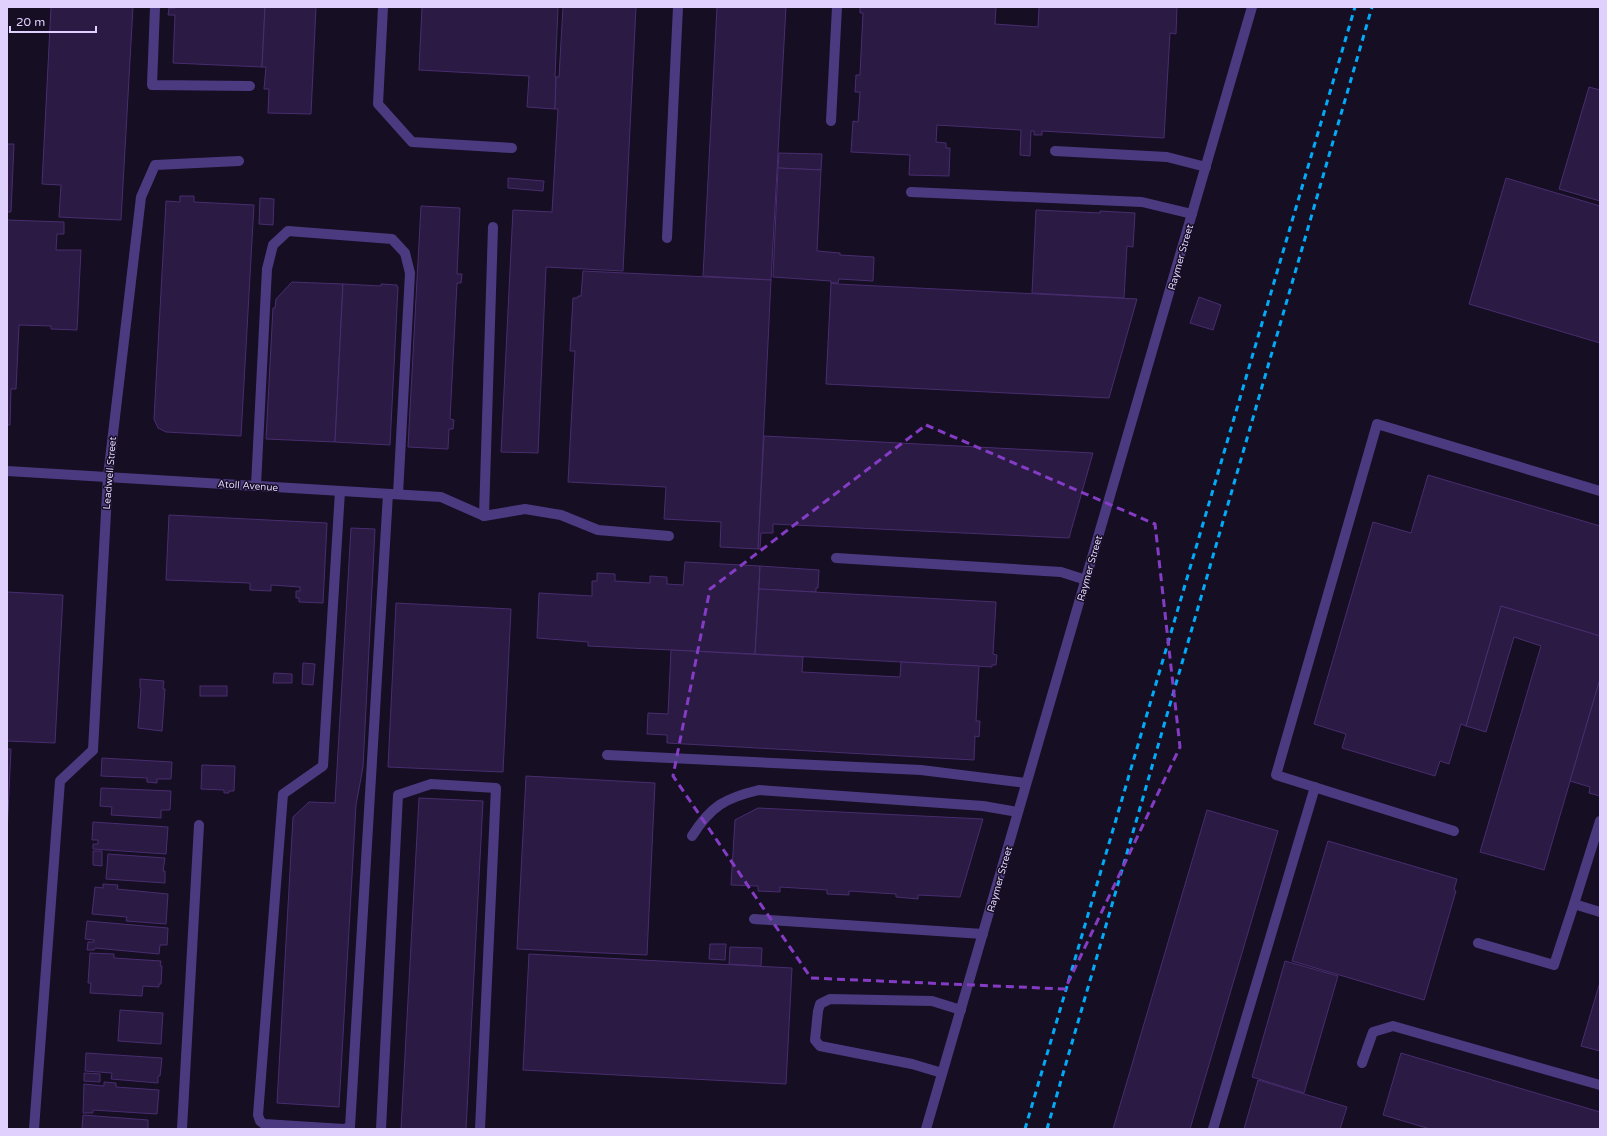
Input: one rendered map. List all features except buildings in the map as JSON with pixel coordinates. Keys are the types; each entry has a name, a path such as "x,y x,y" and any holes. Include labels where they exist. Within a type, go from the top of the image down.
{"street":[{"path":"155,7 152,85 250,86"},
{"path":"383,7 378,104 412,142 512,148"},
{"path":"667,238 678,7"},
{"path":"831,121 837,7"},
{"name":"Raymer Street","path":"926,1129 1252,7"},
{"path":"1055,152 1167,156 1206,167"},
{"name":"Leadwell Street","path":"34,1129 60,781 93,750 108,476 141,197 155,165 240,161"},
{"path":"911,192 1142,202 1192,214"},
{"path":"493,227 484,516 525,509 561,515 598,530 669,536"},
{"path":"256,485 267,269 273,244 288,231 392,239 405,253 410,273 393,494 350,1127 344,1129 264,1124 260,1121 258,1115 283,794 324,766 340,491"},
{"path":"1454,831 1276,775 1376,424 1600,490"},
{"name":"Atoll Avenue","path":"7,471 441,497 484,516"},
{"path":"836,558 1060,572 1086,580"},
{"path":"607,755 922,770 1026,783"},
{"path":"381,1129 398,795 431,784 496,788 480,1129"},
{"path":"1213,1129 1315,787"},
{"path":"692,836 703,819 721,803 738,795 759,790 971,804 1018,812"},
{"path":"1478,943 1554,965 1600,821"},
{"path":"182,1129 199,825"},
{"path":"1574,904 1600,912"},
{"path":"754,919 983,934"},
{"path":"942,1073 912,1064 820,1046 815,1040 820,1004 830,999 932,1002 961,1010"},
{"path":"1362,1064 1373,1032 1393,1026 1600,1085"}],"highlighted area":[{"path":"926,425 1155,524 1180,747 1065,989 811,978 673,776 710,589"}],"railway":[{"path":"1025,1129 1355,7"},
{"path":"1047,1129 1372,7"}]}
